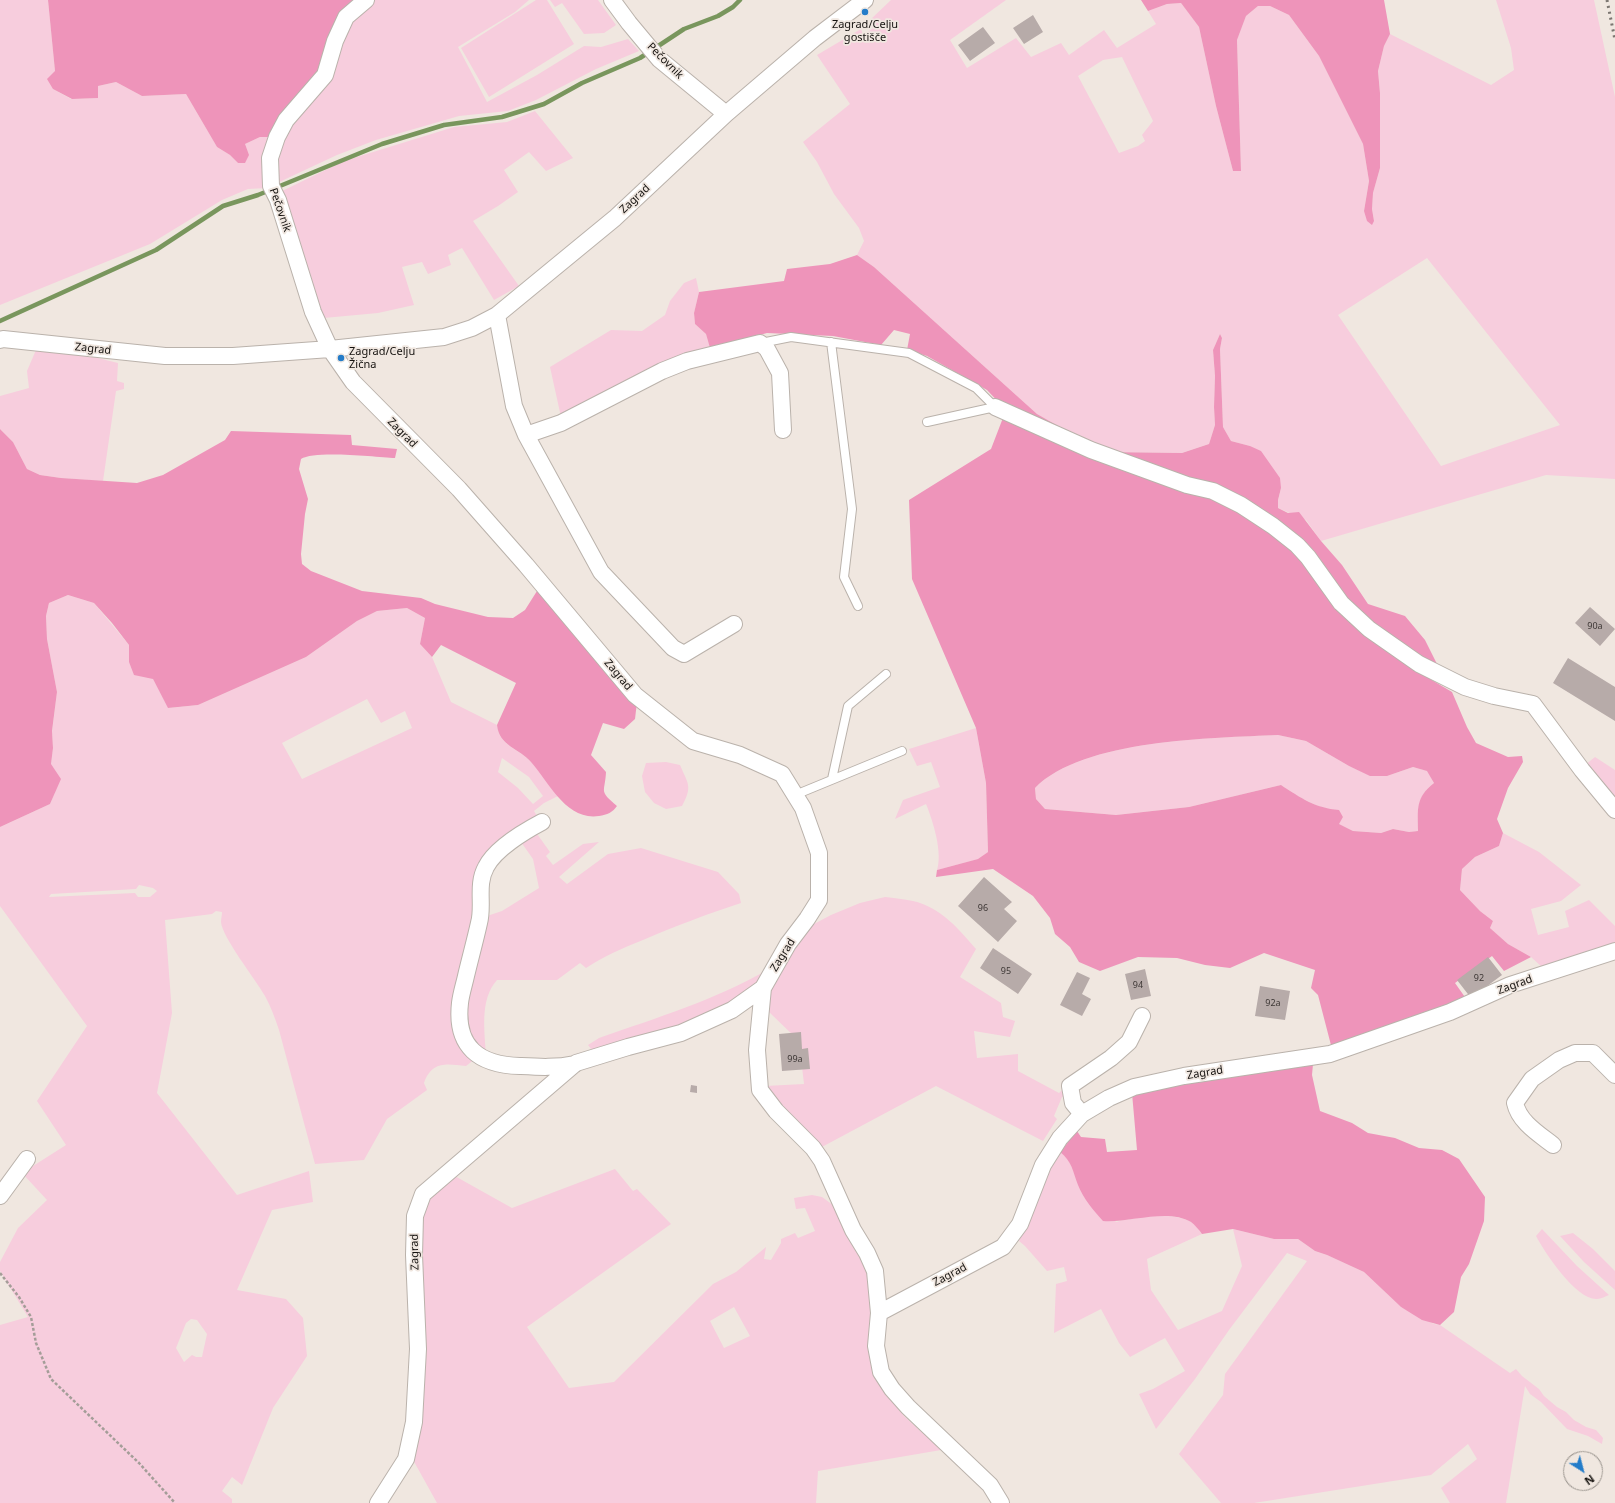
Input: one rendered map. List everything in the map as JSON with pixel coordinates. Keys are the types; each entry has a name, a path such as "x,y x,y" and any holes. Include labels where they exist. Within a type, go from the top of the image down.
{"street":[{"name":"Pečovnik","path":"330,349 313,312 274,193 270,158 277,137 286,120 325,75 335,41 346,17 366,0"},
{"name":"Pečovnik","path":"612,0 659,59 726,114"},
{"name":"Zagrad","path":"1,338 165,356 233,356 330,349 444,337 472,328 498,316 615,218 726,114 815,38 865,0"},
{"path":"498,316 514,406 526,435 601,572 673,648 684,654 734,624"},
{"path":"526,435 561,423 662,371 687,361 760,343 768,349 780,373 783,430"},
{"name":"Zagrad","path":"330,349 353,382 459,489 526,565 635,695 693,741 740,755 782,774 803,808 819,852 819,900 788,944 763,988 757,1050 760,1090 776,1111 813,1148 822,1161 853,1230 868,1253 875,1270 879,1313 876,1346 881,1372 892,1390 990,1485 1001,1503"},
{"path":"995,407 1091,450 1187,485 1213,491 1241,505 1273,526 1297,545 1308,557 1341,603 1368,629 1419,664 1465,687 1494,696 1533,704 1582,770 1615,810"},
{"name":"Zagrad","path":"542,822 525,831 500,850 486,866 480,882 482,916 460,1003 460,1020 463,1037 469,1047 476,1054 489,1062 509,1066 558,1067 576,1063 681,1033 732,1010 763,988"},
{"name":"Zagrad","path":"879,1313 1003,1248 1020,1224 1043,1166 1060,1138 1082,1114 1109,1098 1134,1087 1184,1076 1330,1054 1450,1012 1510,985 1615,951"},
{"path":"1082,1114 1073,1103 1070,1086 1111,1058 1129,1042 1142,1016"},
{"path":"1553,1145 1530,1127 1517,1112 1515,1104 1532,1080 1559,1060 1575,1053 1593,1053 1615,1075"},
{"name":"Zagrad","path":"378,1503 406,1460 414,1422 418,1349 414,1255 415,1216 423,1194 576,1063"},
{"path":"0,1196 27,1159"}],"lane":[{"path":"760,343 791,337 909,353 976,388 995,407"},
{"path":"831,342 852,509 844,577 858,606"},
{"path":"927,422 995,407"},
{"path":"832,779 848,706 886,674"},
{"path":"795,795 902,751"}],"path":[{"path":"0,1273 19,1297 31,1317 36,1343 51,1379 138,1463 174,1503"}],"shaded area":[{"path":"0,0 48,0 55,71 53,89 71,99 97,98 98,86 116,82 142,96 186,94 217,147 230,155 238,163 245,144 260,137 271,137 267,188 248,189 222,200 150,244 0,305"},
{"path":"48,0 361,0 321,74 271,137 260,137 245,144 249,155 245,163 238,163 230,155 217,147 186,94 142,96 116,82 98,86 98,98 72,99 53,89 47,79 55,71"},
{"path":"375,0 529,0 515,12 458,47 487,102 537,75 584,46 601,47 628,39 639,51 596,69 536,100 508,111 459,116 376,140 337,155 275,184 282,138 350,24"},
{"path":"536,0 547,0 574,44 489,97 461,48"},
{"path":"550,0 598,0 616,25 604,33 584,34 562,3 555,7"},
{"path":"891,0 1006,0 950,40 967,68 1016,38 1031,57 1061,43 1069,55 1104,30 1117,48 1156,24 1148,11 1167,4 1181,3 1199,27 1216,106 1233,171 1241,171 1237,40 1246,16 1258,6 1270,6 1289,15 1319,56 1363,144 1369,181 1364,211 1374,221 1372,209 1373,193 1380,168 1380,93 1378,71 1384,46 1390,34 1491,85 1514,70 1511,48 1496,0 1594,0 1615,97 1615,479 1546,475 1321,541 1306,520 1278,508 1281,488 1250,446 1231,441 1223,427 1220,349 1222,338 1220,334 1213,350 1215,376 1215,425 1209,444 1182,453 1104,452 1037,414 874,267 857,255 864,241 859,228 834,194 817,162 803,142 850,104 817,55 861,29 863,35 875,27 870,20","holes":["1122,57 1153,121 1142,135 1145,141 1138,146 1119,153 1078,76 1103,60","1427,258 1560,425 1441,466 1338,315"]},
{"path":"1141,0 1384,0 1390,34 1384,46 1378,71 1380,93 1380,168 1373,193 1372,209 1374,221 1372,225 1367,221 1364,211 1369,181 1363,144 1319,56 1289,15 1270,6 1258,6 1246,16 1237,40 1241,171 1233,171 1216,106 1199,27 1181,3 1167,4 1148,11"},
{"path":"535,111 573,158 546,171 529,152 504,170 518,192 473,221 519,286 494,300 462,248 448,255 451,265 428,274 422,262 402,267 414,305 378,313 313,319 292,237 297,231 278,193 344,161 454,127 507,122"},
{"path":"857,255 874,267 1037,414 1104,452 1182,453 1209,444 1215,425 1215,376 1213,350 1220,334 1222,338 1220,349 1223,427 1231,441 1250,446 1261,451 1280,478 1281,488 1278,508 1288,513 1299,512 1342,565 1368,604 1405,616 1425,640 1437,664 1430,679 1452,692 1467,727 1476,743 1508,757 1522,756 1523,762 1508,788 1497,819 1503,833 1499,846 1475,857 1462,869 1460,890 1480,911 1493,921 1490,928 1508,944 1531,957 1504,971 1492,956 1455,983 1467,1000 1332,1049 1318,995 1311,988 1315,970 1264,953 1230,968 1205,965 1177,958 1138,957 1100,971 1079,962 1070,947 1055,934 1050,918 1033,896 993,869 936,877 937,870 978,859 988,852 986,783 976,728 912,579 909,500 991,449 1006,410 987,390 927,356 907,350 910,334 894,330 881,345 833,336 767,333 710,348 706,334 695,324 694,313 699,292 784,281 787,269 830,264","holes":["1278,735 1306,741 1349,766 1370,776 1387,776 1413,767 1427,771 1434,783 1423,794 1419,804 1418,831 1409,832 1393,829 1381,833 1353,831 1339,824 1343,817 1339,810 1315,805 1281,785 1189,807 1116,815 1045,809 1036,799 1035,788 1057,772 1084,759 1116,750 1185,740"]},
{"path":"696,278 699,292 694,313 695,324 706,334 710,348 561,417 550,367 611,330 642,331 665,315 670,301 684,283"},
{"path":"36,350 73,352 118,363 117,381 124,383 124,389 116,391 103,481 40,475 27,469 13,442 0,429 0,396 29,388 27,371"},
{"path":"0,429 13,442 27,469 40,475 61,478 137,483 163,475 225,440 231,431 351,435 352,445 397,449 395,458 331,454 308,456 301,459 299,469 308,499 301,554 302,564 311,571 362,591 421,598 435,604 488,617 513,618 525,610 537,591 637,702 635,719 624,729 603,723 591,755 606,772 604,791 607,797 617,806 610,813 605,815 587,816 577,812 559,798 531,762 501,738 497,725 516,683 441,645 432,657 420,644 425,618 407,608 377,611 357,621 306,657 198,705 168,708 153,679 134,675 129,662 129,645 112,623 94,603 68,595 49,603 46,616 47,639 57,692 52,731 53,748 51,764 61,779 50,804 0,827"},
{"path":"68,595 94,603 129,645 129,662 153,679 169,708 198,705 306,657 357,621 377,611 407,608 425,618 420,644 432,657 451,702 497,725 498,732 505,742 524,756 541,772 558,796 544,803 534,811 539,819 498,847 477,898 460,981 475,1059 466,1066 446,1065 436,1067 431,1071 424,1083 427,1090 387,1119 364,1160 315,1164 279,1030 265,996 227,938 221,922 222,912 216,911 212,914 165,920 172,1013 157,1093 237,1195 309,1171 313,1202 272,1210 237,1290 286,1299 303,1318 307,1356 273,1408 242,1485 232,1477 222,1491 232,1499 232,1503 0,1503 0,1325 28,1317 0,1271 0,1262 18,1228 47,1200 22,1173 66,1145 37,1101 87,1026 0,906 0,827 50,804 55,792 51,764 53,748 52,732 57,692 47,639 46,616 49,603","holes":["367,699 381,723 405,711 412,728 302,779 282,743","502,758 529,777 543,796 533,804 518,788 498,772","139,885 153,888 157,891 150,897 138,897 135,893 49,897 51,894 136,889","191,1319 197,1320 207,1334 202,1357 192,1355 184,1362 176,1348 186,1323"]},
{"path":"976,728 986,783 988,852 979,859 937,870 939,863 938,846 932,819 926,804 895,819 903,800 940,787 931,762 917,766 909,749"},
{"path":"1278,735 1306,741 1349,766 1370,775 1387,776 1413,767 1428,771 1434,783 1424,793 1419,804 1418,831 1409,832 1393,829 1381,833 1353,831 1338,824 1343,817 1339,811 1330,810 1315,805 1281,785 1189,807 1116,815 1045,809 1036,799 1035,788 1057,772 1084,759 1116,750 1185,740"},
{"path":"1595,757 1615,770 1615,805 1585,765"},
{"path":"666,762 680,765 687,781 688,789 682,806 666,809 654,803 645,792 642,776 646,763"},
{"path":"535,831 550,852 546,856 553,865 583,844 599,842 559,877 567,884 608,854 641,848 718,872 739,894 741,903 692,920 628,946 586,968 580,963 557,980 497,980 491,988 485,1007 484,1027 486,1057 466,1034 463,1019 487,916 502,911 539,888 533,859 521,842"},
{"path":"1503,833 1539,852 1581,885 1561,901 1531,909 1538,935 1569,927 1565,911 1589,900 1615,926 1615,945 1542,967 1531,957 1508,944 1490,928 1493,921 1480,911 1460,890 1462,869 1475,857 1499,846"},
{"path":"885,897 913,901 932,908 956,927 976,949 960,977 1001,1003 1003,1017 1015,1021 1010,1037 974,1031 977,1058 1018,1054 1018,1071 1059,1093 1065,1087 1066,1096 1062,1097 1054,1116 1057,1119 1043,1141 936,1086 820,1148 765,1086 804,1084 799,1041 768,1011 770,983 800,934 814,924 831,915 860,903"},
{"path":"767,970 754,990 732,1006 656,1037 592,1050 588,1045 599,1038 663,1016 706,999 747,981"},
{"path":"1313,1064 1312,1075 1320,1111 1352,1123 1368,1133 1395,1138 1419,1148 1442,1150 1459,1159 1485,1197 1484,1221 1469,1264 1461,1277 1454,1312 1440,1325 1422,1320 1401,1307 1364,1272 1315,1251 1298,1239 1274,1239 1233,1229 1202,1234 1191,1222 1182,1218 1171,1216 1103,1221 1085,1199 1070,1163 1060,1152 1077,1131 1081,1137 1105,1139 1107,1152 1137,1150 1132,1093 1182,1081"},
{"path":"1060,1152 1068,1158 1072,1168 1116,1222 1154,1216 1174,1217 1191,1222 1202,1234 1147,1259 1151,1290 1178,1330 1222,1311 1242,1266 1233,1229 1274,1239 1298,1239 1315,1251 1364,1272 1401,1307 1434,1324 1440,1325 1510,1373 1516,1369 1522,1376 1539,1389 1544,1396 1557,1407 1566,1412 1574,1420 1586,1427 1596,1430 1603,1438 1602,1444 1588,1436 1567,1429 1541,1402 1530,1394 1525,1386 1506,1503 1450,1503 1441,1488 1477,1459 1468,1444 1431,1475 1254,1503 1221,1503 1179,1454 1223,1395 1225,1374 1307,1261 1287,1253 1229,1330 1195,1379 1156,1429 1139,1394 1153,1389 1185,1371 1165,1338 1130,1357 1119,1343 1101,1309 1054,1333 1056,1284 1067,1281 1064,1267 1047,1271 1019,1241 1034,1208 1045,1175"},
{"path":"615,1169 633,1191 637,1189 671,1224 527,1327 569,1388 614,1382 713,1284 736,1272 766,1247 764,1259 771,1260 781,1243 781,1239 795,1233 798,1238 815,1231 805,1208 796,1209 794,1198 812,1195 822,1197 837,1208 866,1259 883,1389 904,1416 941,1450 818,1471 816,1503 437,1503 412,1458 417,1237 424,1200 453,1175 512,1208","holes":["734,1307 750,1336 724,1348 710,1321"]},
{"path":"1542,1229 1577,1266 1609,1295 1599,1299 1589,1297 1580,1292 1571,1284 1554,1264 1536,1236"},
{"path":"1573,1233 1593,1249 1615,1271 1615,1290 1584,1262 1560,1236"}],"building":[{"path":"1033,15 1043,32 1024,44 1013,28"},
{"path":"983,27 995,43 970,61 958,45"},
{"path":"1590,607 1615,629 1600,646 1575,623"},
{"path":"1568,658 1615,687 1615,721 1553,683"},
{"path":"984,877 1012,902 1004,909 1017,921 998,942 958,906"},
{"path":"993,948 1032,974 1018,994 980,968"},
{"path":"1488,957 1502,975 1471,998 1457,980"},
{"path":"1145,969 1151,996 1131,1000 1125,974"},
{"path":"1077,972 1090,978 1082,994 1091,999 1082,1016 1060,1005"},
{"path":"1260,986 1290,991 1285,1020 1255,1016"},
{"path":"801,1032 802,1049 808,1048 810,1069 782,1071 779,1034"},
{"path":"691,1085 697,1086 697,1093 690,1092"}],"waterway":[{"path":"0,321 156,250 223,206 258,195 382,144 444,125 502,117 544,104 582,83 640,58 684,29 718,16 733,7 740,0"}],"railway":[{"path":"1607,0 1615,40"}],"place":[{"name":"Zagrad/Celju gostišče","path":"865,12"},
{"name":"Zagrad/Celju Žična","path":"341,358"}]}
